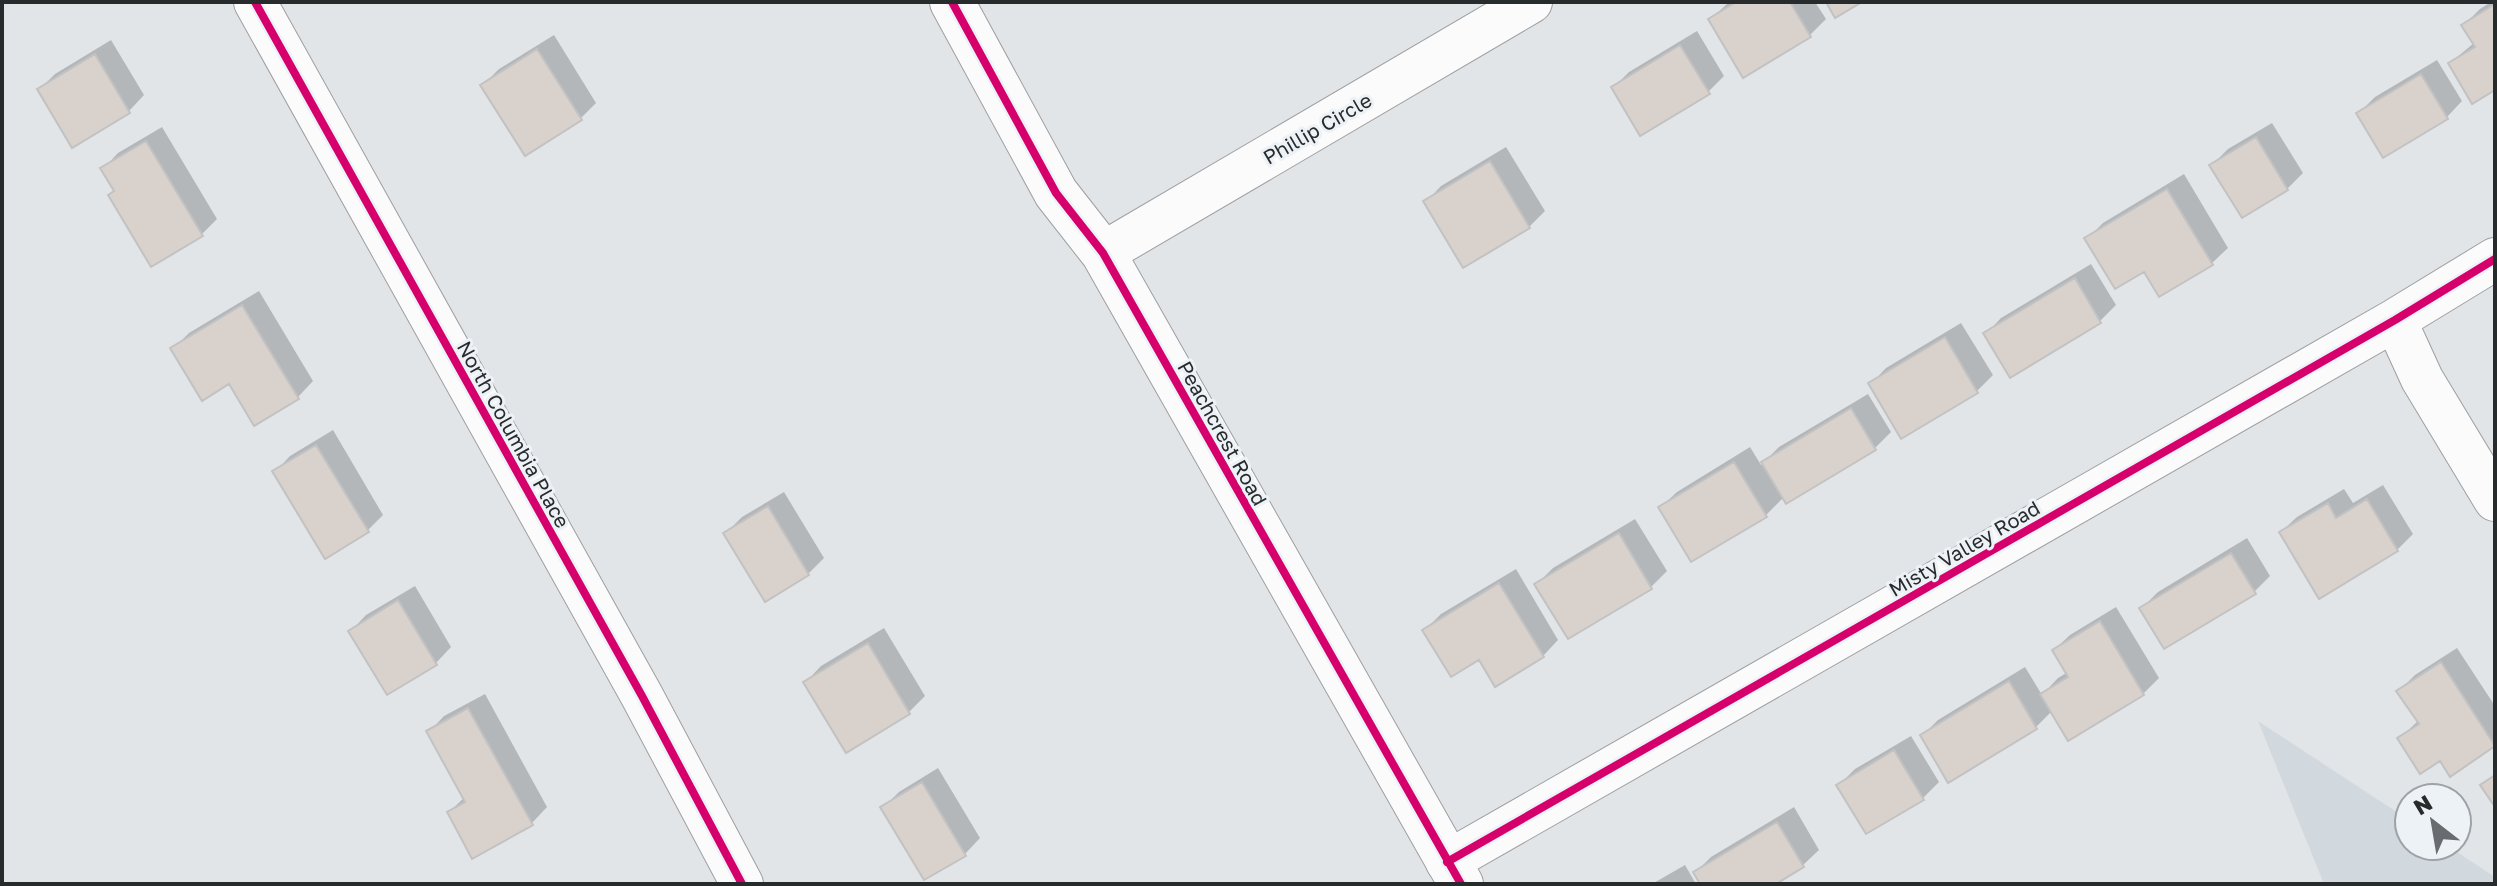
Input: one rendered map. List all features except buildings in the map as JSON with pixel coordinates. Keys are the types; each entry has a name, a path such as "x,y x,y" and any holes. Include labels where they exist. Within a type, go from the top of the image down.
{"street":[{"name":"North Columbia Place","path":"255,2 642,696 742,884"},
{"name":"Peachcrest Road","path":"952,2 1056,193 1103,253 1454,873"},
{"name":"Phillip Circle","path":"1103,253 1531,2"},
{"name":"Misty Valley Road","path":"1454,873 2495,259"},
{"path":"2395,320 2422,379 2495,500"}],"shaded area":[{"path":"2258,721 2393,810 2393,862 2472,862 2495,877 2495,884 2324,884"}],"cycle path":[{"path":"255,2 642,696 742,884"},
{"path":"952,2 1056,193 1103,253 1461,884"},
{"path":"1447,862 2395,320 2495,259"}]}
